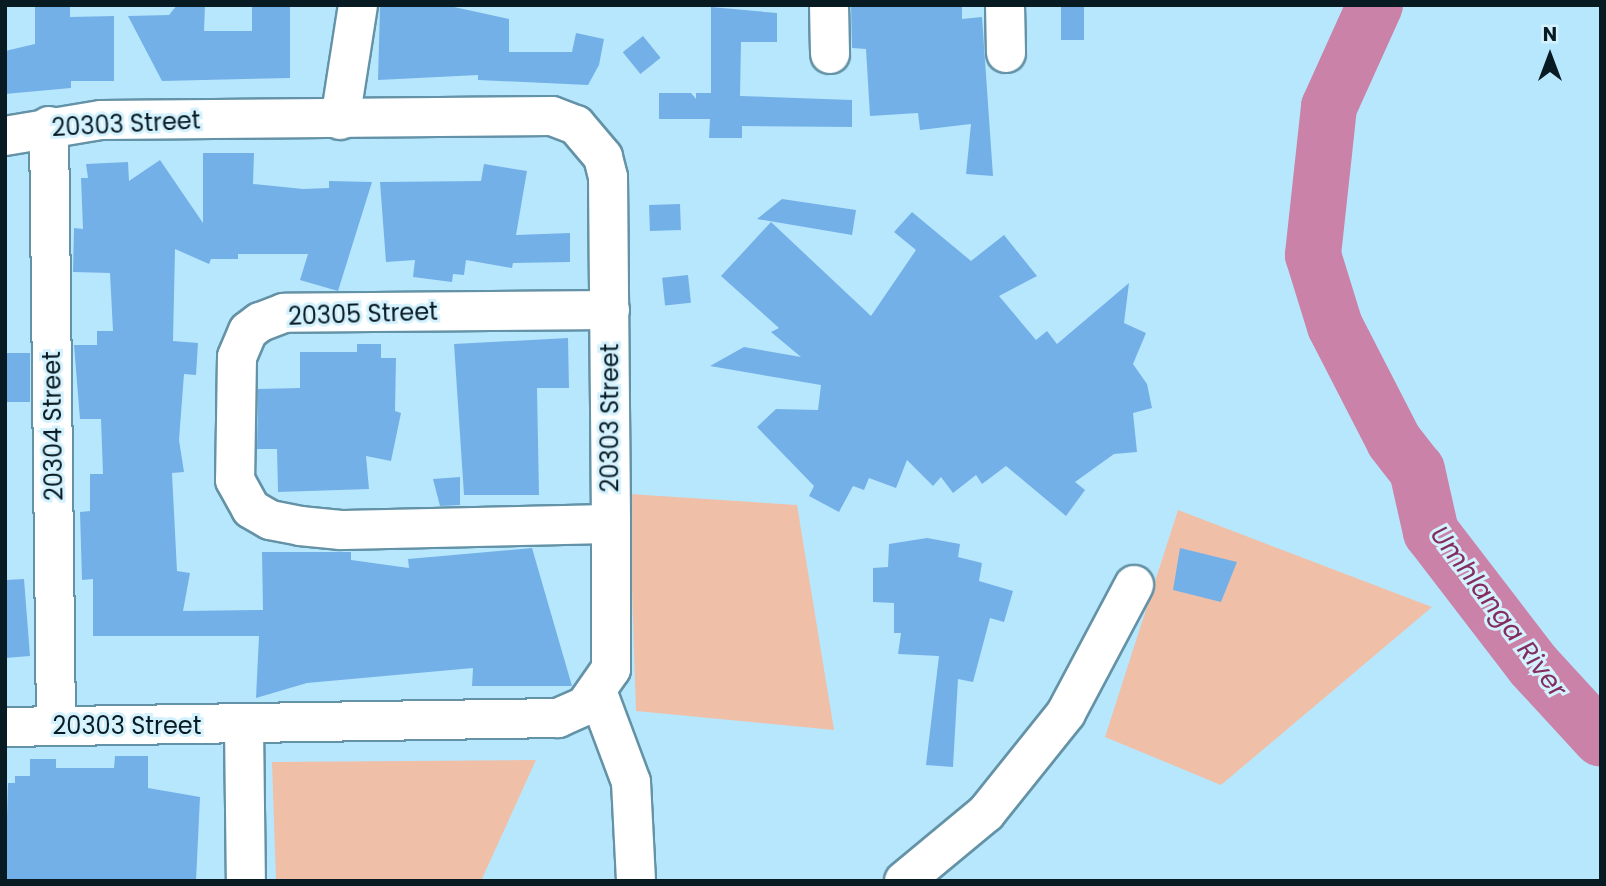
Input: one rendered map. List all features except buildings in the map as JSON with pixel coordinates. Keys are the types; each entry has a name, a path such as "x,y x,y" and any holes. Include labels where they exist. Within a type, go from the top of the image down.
{"street":[{"path":"340,120 358,5"},
{"path":"829,5 830,54"},
{"path":"1005,5 1006,53"},
{"name":"20303 Street","path":"5,136 49,125 101,120 340,120 552,116 576,125 603,157 608,177 611,524 611,668 585,706 558,718 244,726 5,727"},
{"name":"20304 Street","path":"49,125 56,726"},
{"name":"20305 Street","path":"610,310 284,313 260,322 248,331 237,357 235,480 251,509 270,520 300,526 341,530 611,524"},
{"path":"904,881 986,813 1066,713 1134,586"},
{"path":"597,691 631,782 636,881"},
{"path":"244,726 246,881"}],"shaded area":[{"path":"629,494 797,505 834,730 636,711"},
{"path":"1178,510 1432,607 1221,785 1105,737"},
{"path":"536,760 481,881 276,881 272,762"}],"waterway":[{"name":"Umhlanga River","path":"1375,5 1329,107 1313,255 1335,326 1394,441 1417,470 1431,532 1533,665 1601,739"}]}
